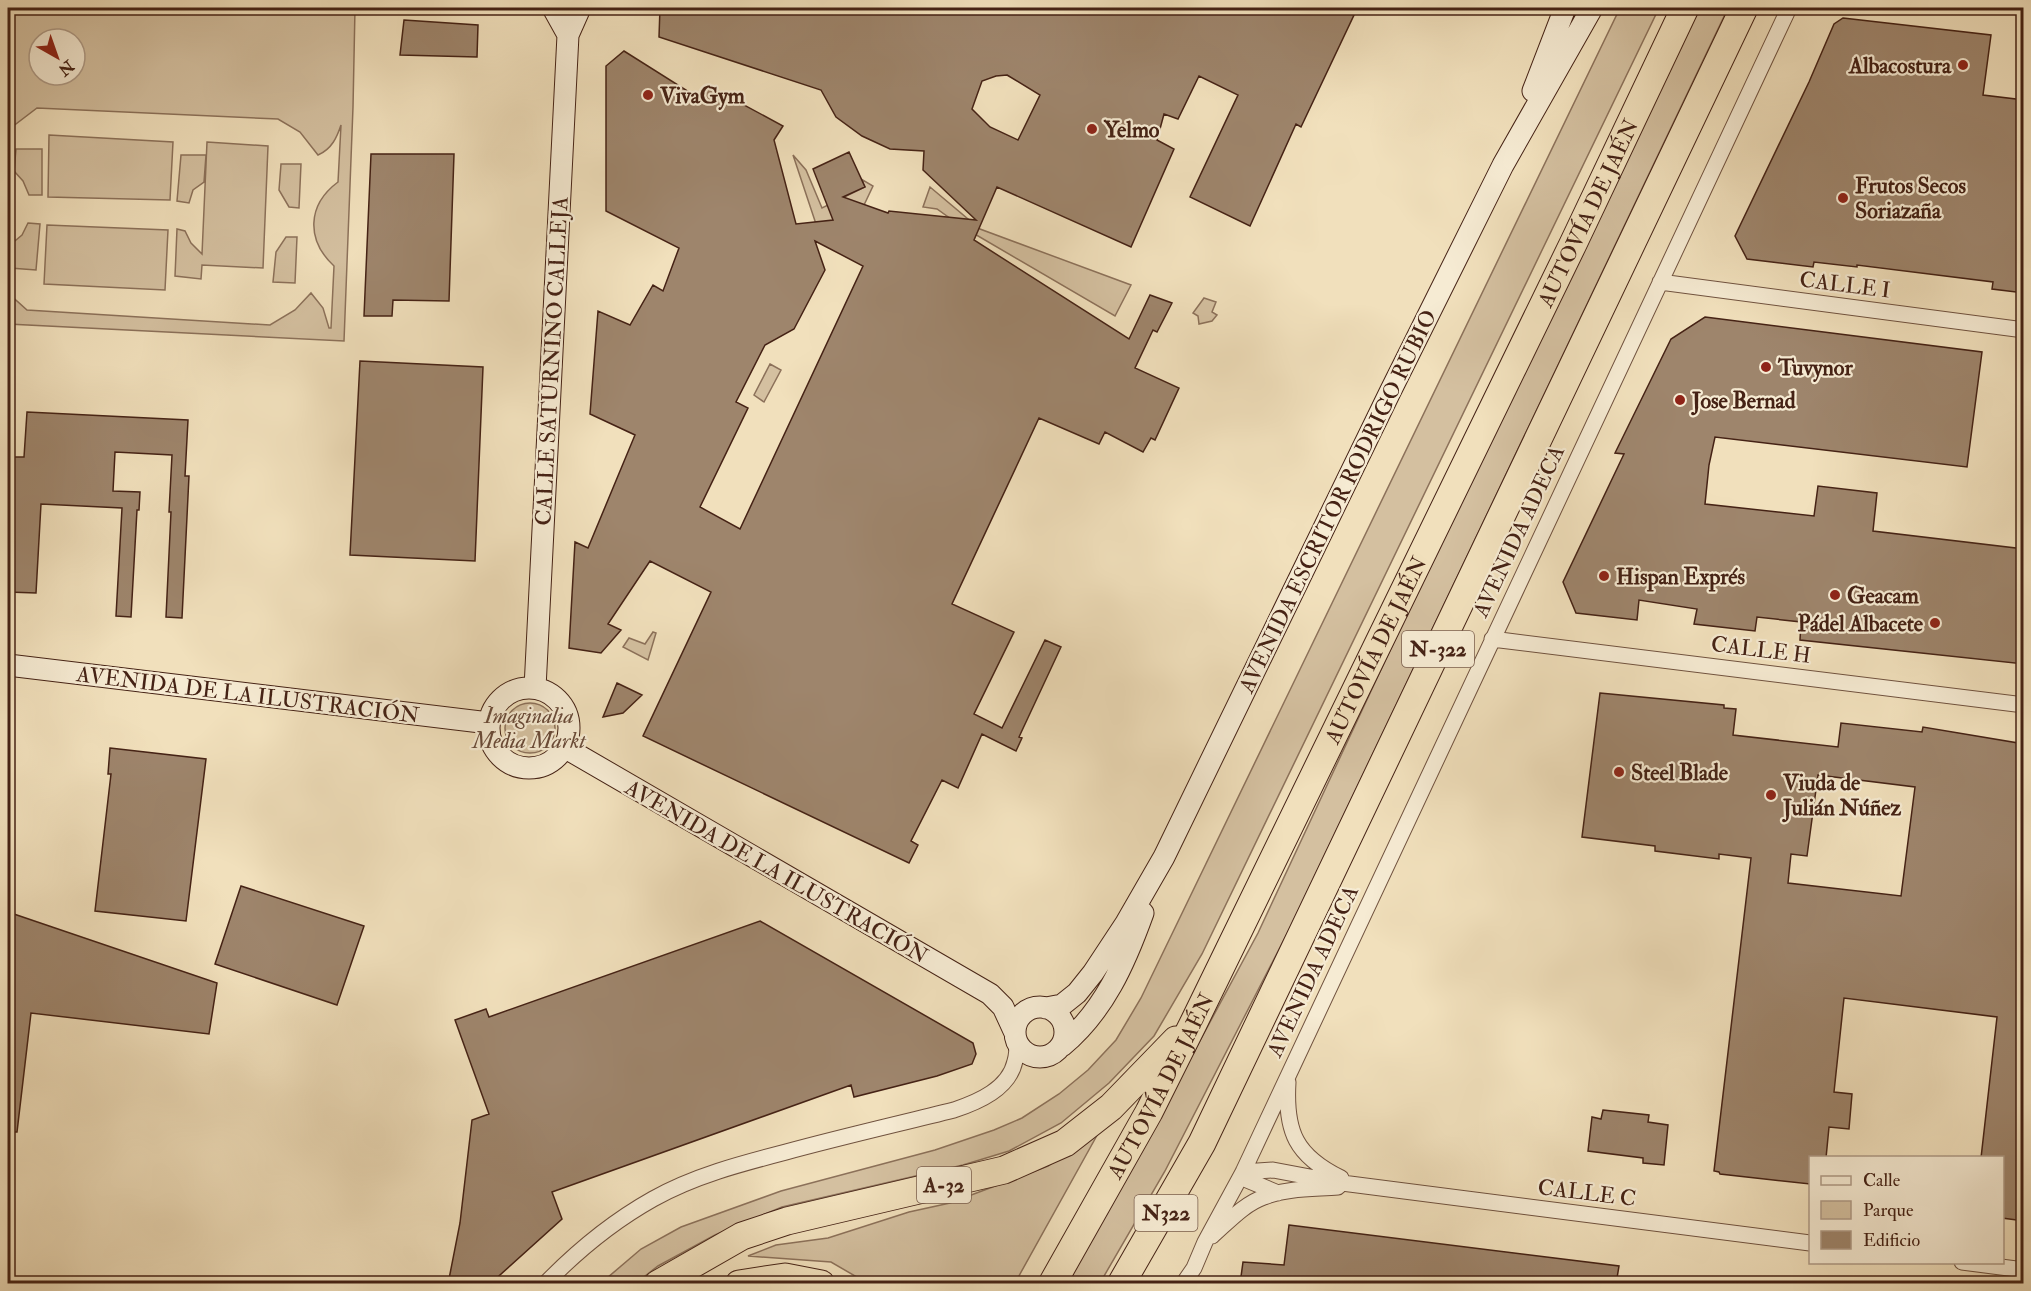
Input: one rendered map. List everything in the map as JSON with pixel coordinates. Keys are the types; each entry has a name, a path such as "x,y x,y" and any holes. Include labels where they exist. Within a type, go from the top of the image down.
{"highway":[{"name":"AUTOVÍA DE JAÉN","path":"1052,1284 1149,1112 1194,1022 1573,244 1685,8"},
{"name":"N-322","path":"1120,1284 1202,1143 1744,8"},
{"name":"A-32","path":"658,1284 742,1236 787,1221 1004,1170 1065,1143 1111,1107 1194,1022"},
{"name":"N322","path":"1130,1284 1202,1143"},
{"path":"739,1284 785,1277 821,1284"}],"street":[{"path":"553,8 568,35"},
{"name":"CALLE SATURNINO CALLEJA","path":"534,688 568,35 580,8"},
{"name":"AVENIDA ESCRITOR RODRIGO RUBIO","path":"1512,147 1565,8"},
{"name":"AVENIDA ESCRITOR RODRIGO RUBIO","path":"1042,1007 1062,1005 1088,980 1126,923 1164,857 1384,403 1512,147 1592,8"},
{"name":"AVENIDA ADECA","path":"1183,1284 1194,1268 1205,1242 1243,1172 1789,8"},
{"name":"CALLE I","path":"1660,282 2024,330"},
{"name":"CALLE H","path":"1492,639 2024,705"},
{"name":"AVENIDA DE LA ILUSTRACIÓN","path":"8,665 489,723"},
{"path":"522,688 534,688 555,697 567,715 569,726 564,747 554,759 539,766 524,768 508,762 493,746 489,735 489,723 500,701 510,693 522,688"},
{"name":"AVENIDA DE LA ILUSTRACIÓN","path":"564,747 990,994 1003,1007 1016,1037"},
{"name":"AVENIDA ESCRITOR RODRIGO RUBIO","path":"1062,1046 1078,1032 1103,1001 1135,934 1164,857"},
{"name":"AVENIDA DE LA ILUSTRACIÓN","path":"990,994 1042,1007"},
{"path":"545,1284 574,1255 608,1228 652,1200 690,1182 728,1167 975,1103 994,1092 1010,1073 1015,1062 1016,1037 1019,1019 1024,1013 1042,1007 1055,1012 1064,1024 1065,1038 1062,1046 1049,1056 1037,1057 1029,1054 1016,1037"},
{"name":"CALLE C","path":"1288,1073 1288,1120 1296,1140 1306,1155 1319,1166 1358,1185"},
{"name":"CALLE C","path":"1278,1193 1247,1180 1243,1172 1273,1170 1358,1185 1809,1243"},
{"name":"CALLE C","path":"1205,1242 1248,1205 1264,1197 1278,1193 1358,1185"},
{"path":"1971,1264 2024,1270"},
{"name":"AVENIDA ADECA","path":"1192,1284 1194,1268"}],"green space":[{"path":"8,8 355,8 344,341 8,324 8,293 27,310 270,325 295,310 311,293 323,308 329,328 331,328 334,266 318,245 314,223 320,201 338,182 341,125 330,146 318,155 300,132 278,119 37,108 8,130"},
{"path":"1620,8 1659,8 1202,954 1154,1036 1109,1083 1061,1123 1009,1151 963,1165 782,1207 715,1235 658,1266 636,1283 600,1284 641,1249 681,1227 781,1191 935,1150 1022,1118 1059,1094 1088,1070 1116,1040 1141,998"},
{"path":"1697,8 1728,8 1291,926 1165,1171 1100,1283 1066,1284 1113,1202 1258,933 1414,599"},
{"path":"49,135 173,142 170,200 48,197"},
{"path":"207,142 268,146 263,268 202,265 201,279 175,276 177,229 185,231 191,243 202,254"},
{"path":"16,149 42,149 42,195 29,195 23,181 14,171"},
{"path":"181,155 206,155 204,182 193,190 189,203 177,201"},
{"path":"793,155 806,170 822,208 865,187 861,179 873,186 864,205 832,231 820,236"},
{"path":"281,164 301,164 299,208 289,207 279,190"},
{"path":"930,187 980,229 1131,285 1115,316 961,226 937,209 923,207"},
{"path":"28,223 40,224 36,270 10,268 10,245 22,235"},
{"path":"47,225 168,230 165,290 44,284"},
{"path":"286,237 297,237 295,283 273,282 276,252"},
{"path":"1204,298 1216,302 1212,312 1217,315 1212,321 1199,324 1198,316 1193,313"},
{"path":"770,364 781,370 764,402 754,395"},
{"path":"653,632 656,633 648,660 623,647 629,638 645,644"},
{"name":"Imaginalia Media Markt","path":"525,703 535,703 548,710 555,723 555,733 548,746 535,753 525,753 516,749 509,742 505,733 505,723 509,714 516,707"},
{"path":"1100,1130 1015,1283 867,1283 831,1262 748,1256 776,1245 828,1238 909,1212 950,1203 1048,1166"}],"building":[{"path":"660,8 1339,8 1354,15 1301,127 1296,124 1250,226 1190,197 1238,95 1199,76 1178,119 1164,114 1157,140 1174,149 1131,247 997,187 974,240 1129,339 1150,295 1172,303 1157,332 1153,330 1135,368 1179,388 1155,440 1151,438 1143,452 1105,432 1099,444 1039,418 952,604 1014,632 974,714 1002,728 1045,640 1061,647 1019,737 1022,738 1016,751 982,734 958,788 942,780 911,841 918,845 909,863 643,736 711,592 650,561 608,624 621,630 601,653 569,648 575,542 588,548 635,435 590,414 598,311 630,325 653,285 663,291 679,248 606,211 606,66 624,51 700,99 707,85 783,126 774,140 796,224 833,220 813,169 849,152 865,187 843,197 888,213 889,211 976,220 923,170 924,151 890,149 862,136 836,117 821,90 659,37","holes":["1007,75 1040,95 1018,140 990,127 972,109 982,81","815,241 863,266 740,529 700,507 748,408 736,402 765,345 794,329 825,270"]},
{"path":"1843,18 1991,35 1983,95 2024,100 2024,293 1992,289 1993,282 1857,265 1857,267 1814,262 1813,267 1747,259 1735,236 1809,82 1834,24"},
{"path":"404,20 478,25 477,57 400,55"},
{"path":"371,154 454,154 449,301 393,300 392,316 364,316"},
{"path":"1705,317 1982,352 1967,467 1715,437 1709,465 1705,504 1814,516 1818,486 1877,493 1873,531 2024,549 2024,664 1800,640 1801,622 1757,617 1755,631 1694,624 1697,609 1639,600 1637,620 1576,613 1563,582 1624,454 1615,453 1671,339"},
{"path":"360,361 483,367 475,561 350,555"},
{"path":"27,412 188,420 185,476 189,476 182,618 166,617 172,455 115,452 113,491 140,492 131,617 116,616 122,508 41,504 36,593 8,592 12,503 8,503 8,457 24,457"},
{"path":"617,683 642,695 623,713 603,717"},
{"path":"1600,693 1724,705 1724,708 1736,709 1733,735 1838,747 1841,723 1922,732 1923,727 2024,744 2024,1221 2004,1218 2004,1156 1981,1156 1997,1017 1844,998 1834,1092 1852,1094 1849,1129 1829,1127 1826,1156 1809,1156 1809,1184 1720,1174 1714,1171 1751,858 1719,854 1719,859 1655,851 1655,846 1582,837","holes":["1818,775 1915,787 1901,896 1788,883 1791,854 1807,856"]},
{"path":"110,748 206,759 186,921 95,911 111,774 108,774"},
{"path":"241,886 364,926 337,1005 215,964"},
{"path":"8,912 217,983 209,1034 31,1013 17,1132 8,1132"},
{"path":"760,921 973,1043 976,1054 972,1064 937,1076 854,1097 851,1085 552,1192 562,1219 490,1284 448,1284 460,1223 472,1120 489,1114 455,1020 486,1009 489,1017"},
{"path":"1603,1110 1649,1115 1648,1122 1668,1125 1664,1165 1643,1163 1643,1158 1588,1151 1592,1117 1601,1119"},
{"path":"1289,1225 1619,1266 1616,1284 1240,1284 1243,1262 1284,1265"}],"place":[{"name":"Albacostura","path":"1963,65"},
{"name":"VivaGym","path":"648,95"},
{"name":"Yelmo","path":"1092,129"},
{"name":"Frutos Secos Soriazaña","path":"1843,198"},
{"name":"Tuvynor","path":"1766,367"},
{"name":"Jose Bernad","path":"1680,400"},
{"name":"Hispan Exprés","path":"1604,576"},
{"name":"Geacam","path":"1835,595"},
{"name":"Pádel Albacete","path":"1935,623"},
{"name":"Steel Blade","path":"1619,772"},
{"name":"Viuda de Julián Núñez","path":"1771,795"}]}
